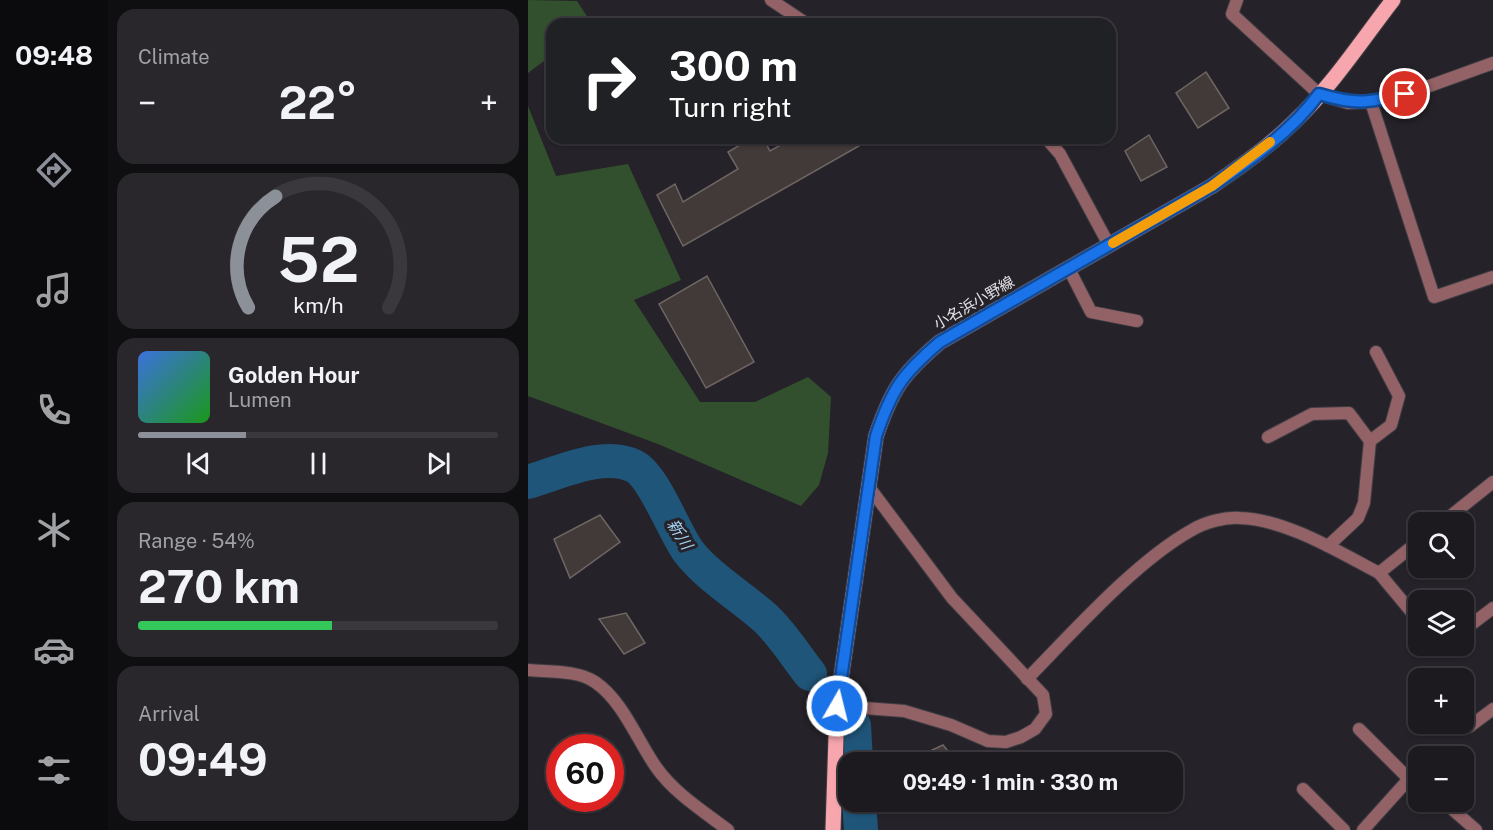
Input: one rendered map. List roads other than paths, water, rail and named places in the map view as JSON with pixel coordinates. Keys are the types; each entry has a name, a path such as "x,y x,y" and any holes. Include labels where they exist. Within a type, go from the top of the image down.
{"main road":[{"name":"小名浜小野線","path":"833,830 832,797 837,706 876,436 889,398 909,368 940,342 1212,186 1246,163 1295,122 1393,0"}],"street":[{"path":"771,0 798,18"},
{"path":"1237,0 1232,14 1319,94 1348,103 1371,102 1421,89 1493,63"},
{"path":"1371,102 1434,297 1493,277"},
{"path":"1051,144 1060,154 1108,245"},
{"path":"1069,269 1091,312 1137,321"},
{"path":"1370,441 1391,425 1399,396 1376,352"},
{"path":"1268,437 1312,414 1349,413 1370,441 1364,503 1358,518 1328,546"},
{"path":"1456,512 1493,482"},
{"path":"837,706 904,711 951,724 988,741 1006,742 1035,729 1046,714 1043,695 952,598 869,487"},
{"path":"1027,679 1148,562 1193,529 1216,520 1239,518 1266,521 1328,546 1379,573 1408,608"},
{"path":"1379,573 1408,550"},
{"path":"1474,622 1493,608"},
{"path":"528,670 568,673 594,680 612,698 657,769 679,792 722,828"},
{"path":"1474,724 1493,709"},
{"path":"1359,729 1408,771"},
{"path":"1363,830 1408,782"},
{"path":"1303,789 1344,830"},
{"path":"1456,812 1476,830"}],"waterway":[{"name":"新川","path":"528,482 595,462 622,462 634,466 656,492 688,551 714,578 770,623 810,674"},
{"name":"新川","path":"854,725 855,752"},
{"name":"新川","path":"860,812 861,830"}]}
